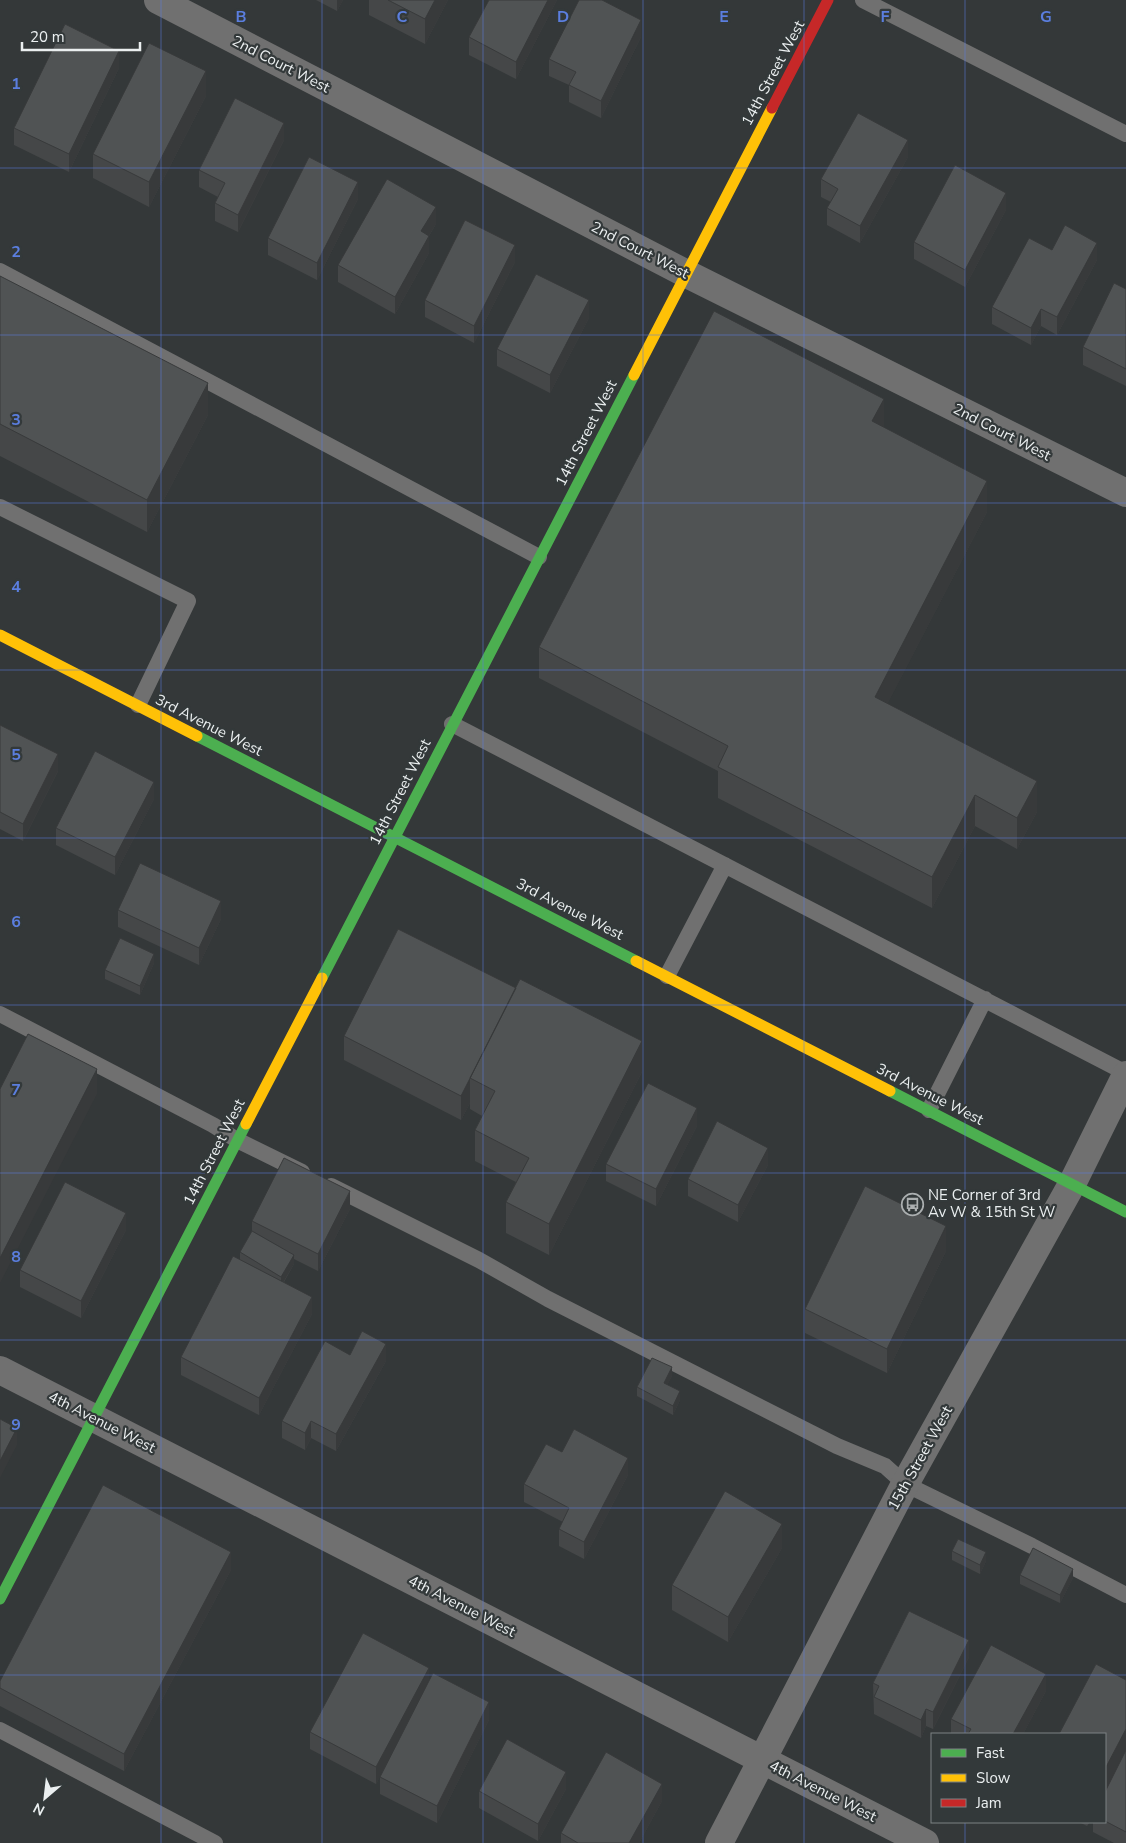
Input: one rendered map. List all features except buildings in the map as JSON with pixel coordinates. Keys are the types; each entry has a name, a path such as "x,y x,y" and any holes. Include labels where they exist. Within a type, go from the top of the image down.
{"street":[{"name":"2nd Court West","path":"158,0 685,273 1126,493"},
{"name":"14th Street West","path":"0,1599 828,0"},
{"name":"3rd Avenue West","path":"0,635 1126,1212"},
{"name":"15th Street West","path":"719,1843 905,1484 1072,1184 1126,1074"},
{"name":"4th Avenue West","path":"0,1370 925,1843"}],"lane":[{"path":"863,0 1126,134"},
{"path":"0,270 539,557"},
{"path":"0,507 188,601 138,705"},
{"path":"452,724 985,999 1126,1074"},
{"path":"666,976 725,865"},
{"path":"929,1110 985,999"},
{"path":"0,1014 213,1125 237,1140 479,1260 548,1299 837,1446 886,1466 905,1484 1032,1546 1126,1595"},
{"path":"0,1730 215,1843"}],"traffic: fast":[{"path":"322,978 634,375"},
{"path":"197,736 636,961"},
{"path":"890,1091 1126,1212"},
{"path":"0,1599 246,1124"}],"traffic: slow":[{"path":"634,375 772,108"},
{"path":"0,635 197,736"},
{"path":"636,961 890,1091"},
{"path":"246,1124 322,978"}],"traffic: jam":[{"path":"772,108 828,0"}],"place":[{"name":"NE Corner of 3rd Av W & 15th St W","path":"912,1204"}]}
